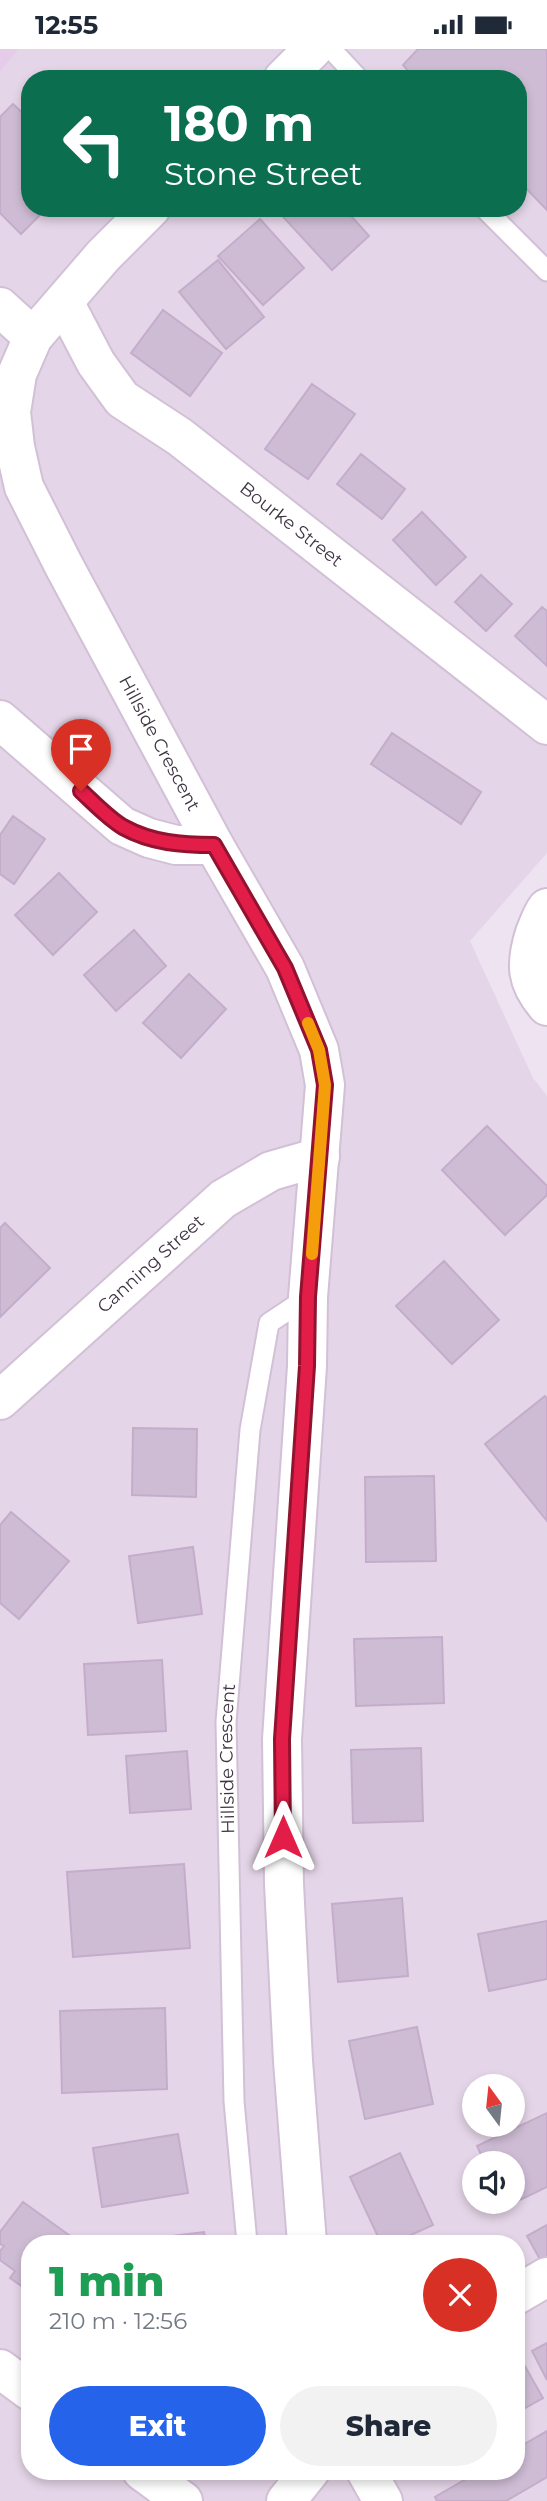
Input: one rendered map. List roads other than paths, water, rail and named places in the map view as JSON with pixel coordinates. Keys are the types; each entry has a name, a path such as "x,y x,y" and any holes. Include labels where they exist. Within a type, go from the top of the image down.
{"street":[{"path":"292,70 313,49"},
{"name":"Hillside Crescent","path":"142,217 103,256 33,337 17,375 11,412 24,487 214,845 285,968 319,1050 325,1085 308,1297 307,1366 282,1739 284,1884 293,2061 306,2235"},
{"name":"Bourke Street","path":"64,302 96,363 122,399 180,437 547,725"},
{"path":"0,307 33,337"},
{"path":"0,720 122,826 149,838 176,845 214,845"},
{"path":"545,911 529,952 528,971 534,991 547,1006"},
{"name":"Canning Street","path":"0,1400 223,1199 271,1171 320,1157"},
{"path":"525,2290 547,2277"},
{"path":"0,2369 21,2384"},
{"path":"154,2480 183,2501"},
{"path":"286,2501 303,2480"},
{"path":"371,2480 383,2501"}],"lane":[{"path":"331,49 351,70"},
{"path":"493,217 547,271"},
{"name":"Hillside Crescent","path":"246,2235 234,2101 226,1722 250,1430 269,1323 308,1297"}]}
